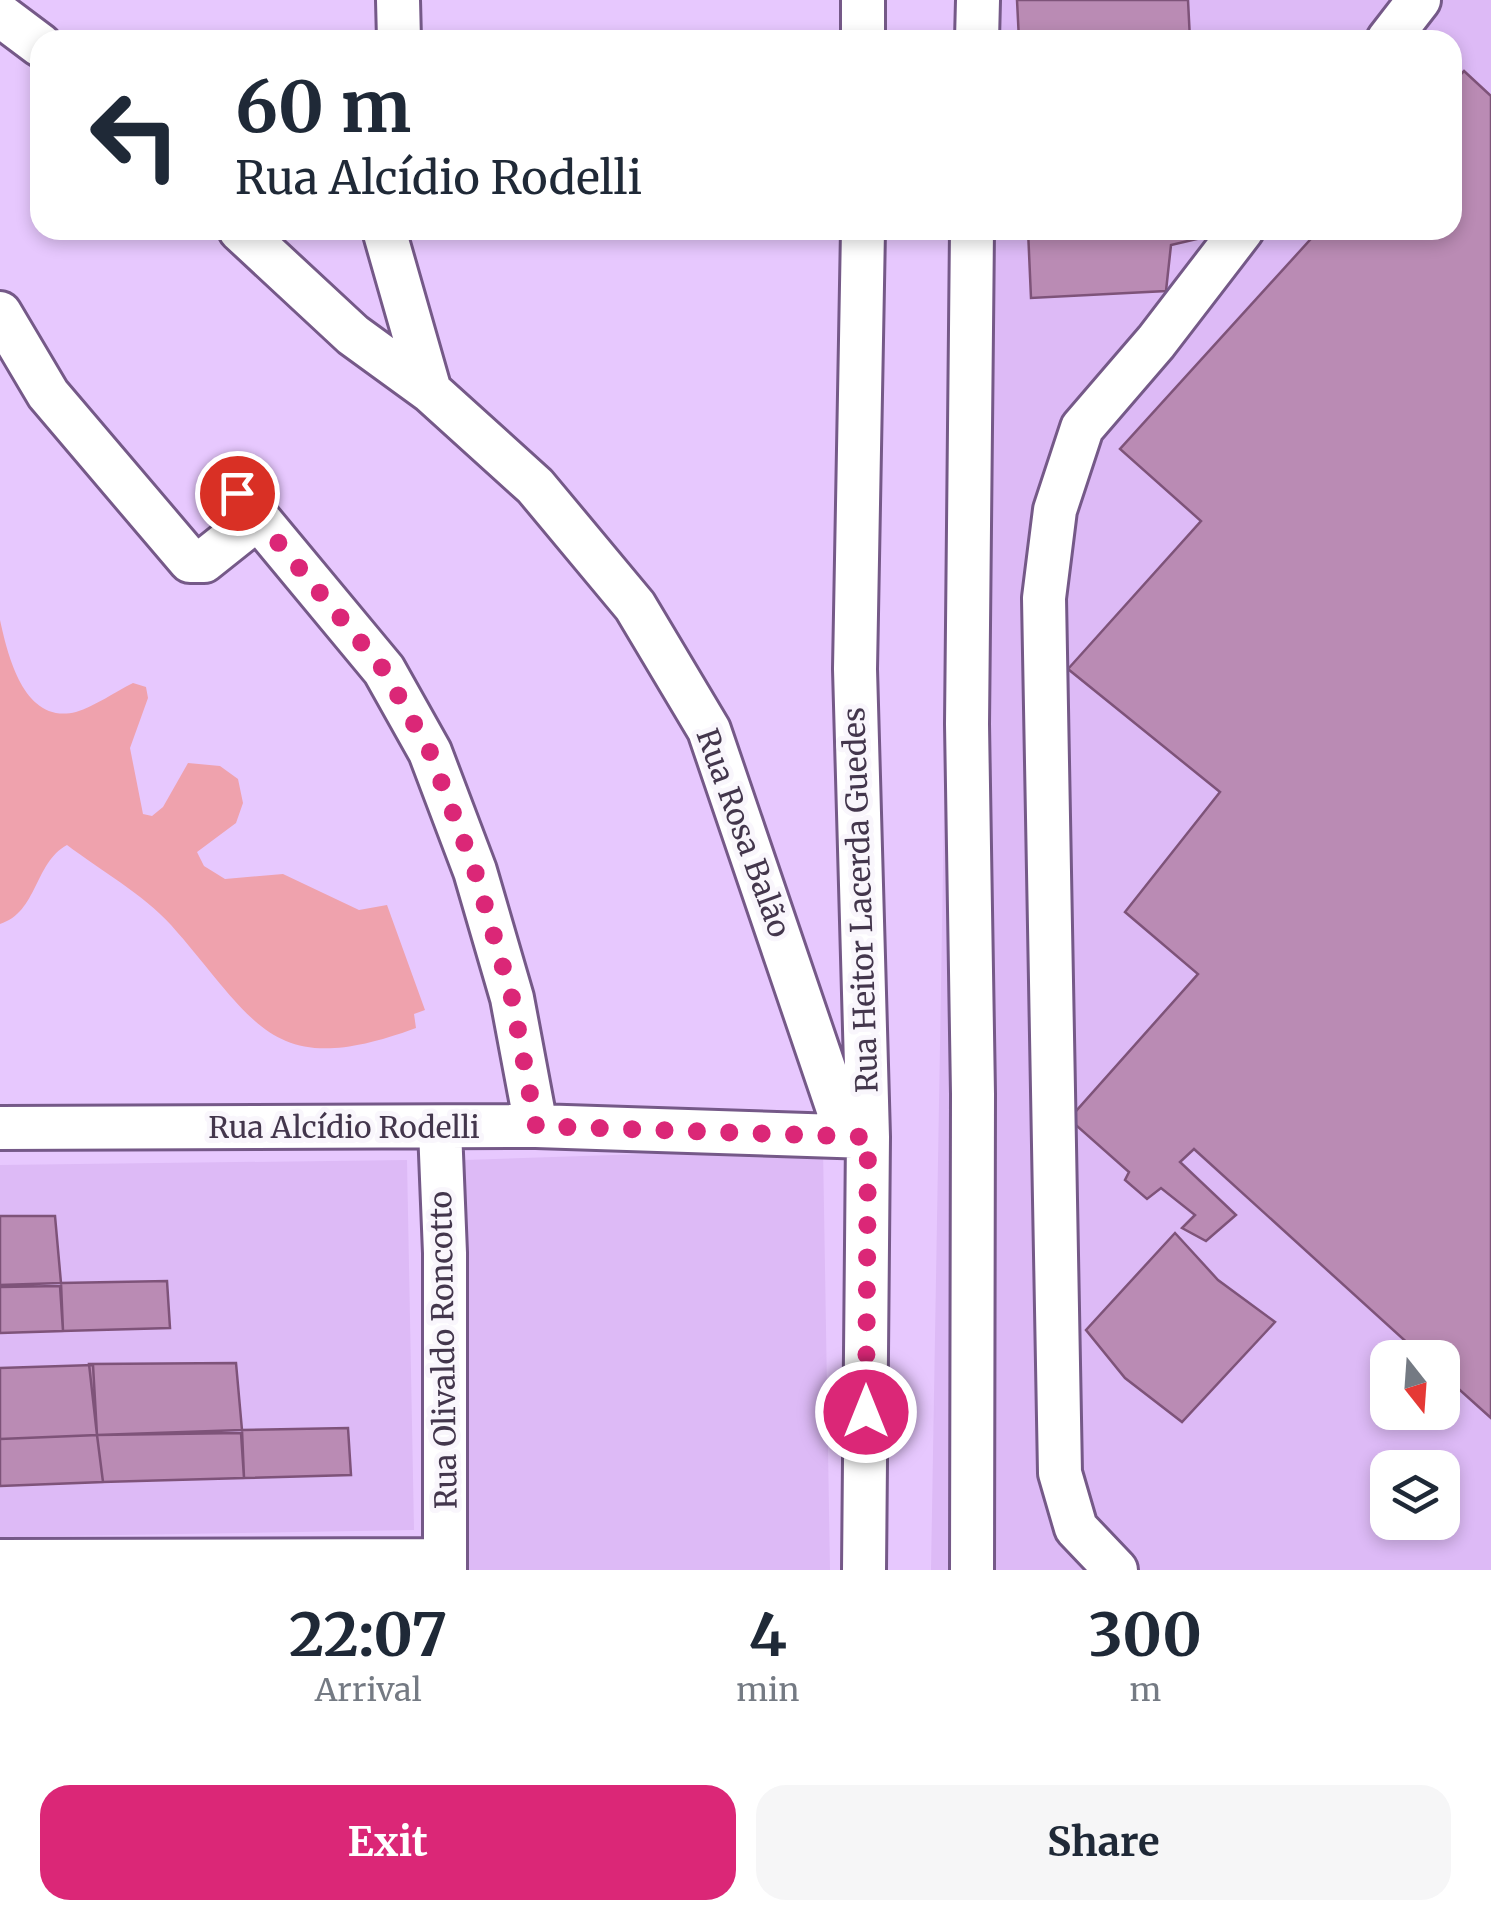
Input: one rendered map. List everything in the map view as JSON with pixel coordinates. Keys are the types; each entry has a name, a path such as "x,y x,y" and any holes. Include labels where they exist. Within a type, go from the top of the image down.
{"street":[{"path":"398,0 399,30"},
{"path":"862,0 863,30"},
{"path":"977,30 978,0"},
{"path":"1396,30 1419,0"},
{"path":"0,15 30,37"},
{"name":"Rua Rosa Balão","path":"251,240 353,335 430,391 535,486 635,606 709,730 857,1136"},
{"path":"387,240 430,391"},
{"name":"Rua Heitor Lacerda Guedes","path":"862,240 855,669 864,1570"},
{"path":"972,240 967,724 974,1094 972,1570"},
{"path":"1116,1570 1076,1528 1060,1473 1044,598 1055,510 1082,428 1156,342 1234,240"},
{"path":"0,314 48,394 190,561 204,561 248,506 384,670 430,752 475,871 512,998 536,1126"},
{"name":"Rua Alcídio Rodelli","path":"0,1128 536,1126 857,1136"},
{"name":"Rua Olivaldo Roncotto","path":"440,1129 445,1253 446,1565"},
{"path":"0,1561 446,1565"}],"shaded area":[{"path":"958,0 1491,0 1491,1570 931,1570 954,240 1462,240 1462,30 957,30"},
{"path":"0,620 14,668 31,698 43,708 58,713 76,712 133,683 146,687 148,698 130,748 143,814 152,816 163,807 188,763 220,766 238,779 243,803 236,823 197,852 204,866 225,879 283,874 359,910 387,905 425,1010 414,1014 416,1028 367,1043 328,1048 297,1045 271,1033 225,990 160,914 67,845 48,863 22,909 0,924"},
{"path":"823,1148 830,1570 468,1570 465,1160"},
{"path":"407,1160 414,1530 0,1537 0,1165"}],"building":[{"path":"1017,0 1188,0 1190,30 1018,30"},
{"path":"1464,71 1491,96 1491,1418 1460,1390 1460,1340 1404,1340 1194,1149 1180,1162 1236,1215 1206,1241 1182,1228 1195,1215 1161,1188 1147,1199 1125,1180 1129,1172 1069,1119 1198,974 1125,912 1220,792 1068,669 1201,521 1120,449 1310,240 1462,240"},
{"path":"1028,240 1192,240 1171,245 1166,291 1031,298"},
{"path":"0,1216 55,1216 61,1283 0,1285"},
{"path":"1175,1233 1218,1280 1275,1322 1182,1422 1125,1378 1086,1330"},
{"path":"167,1281 170,1328 63,1331 61,1283"},
{"path":"60,1286 63,1331 0,1333 0,1287"},
{"path":"236,1363 242,1430 97,1435 89,1364"},
{"path":"93,1365 97,1435 0,1439 0,1368"},
{"path":"348,1428 351,1475 244,1478 242,1430"},
{"path":"241,1433 244,1478 103,1482 97,1435"},
{"path":"97,1435 103,1482 0,1486 0,1439"}],"route":[{"path":"237,493 384,670 430,752 475,871 512,998 536,1126 868,1137 866,1412"}]}
